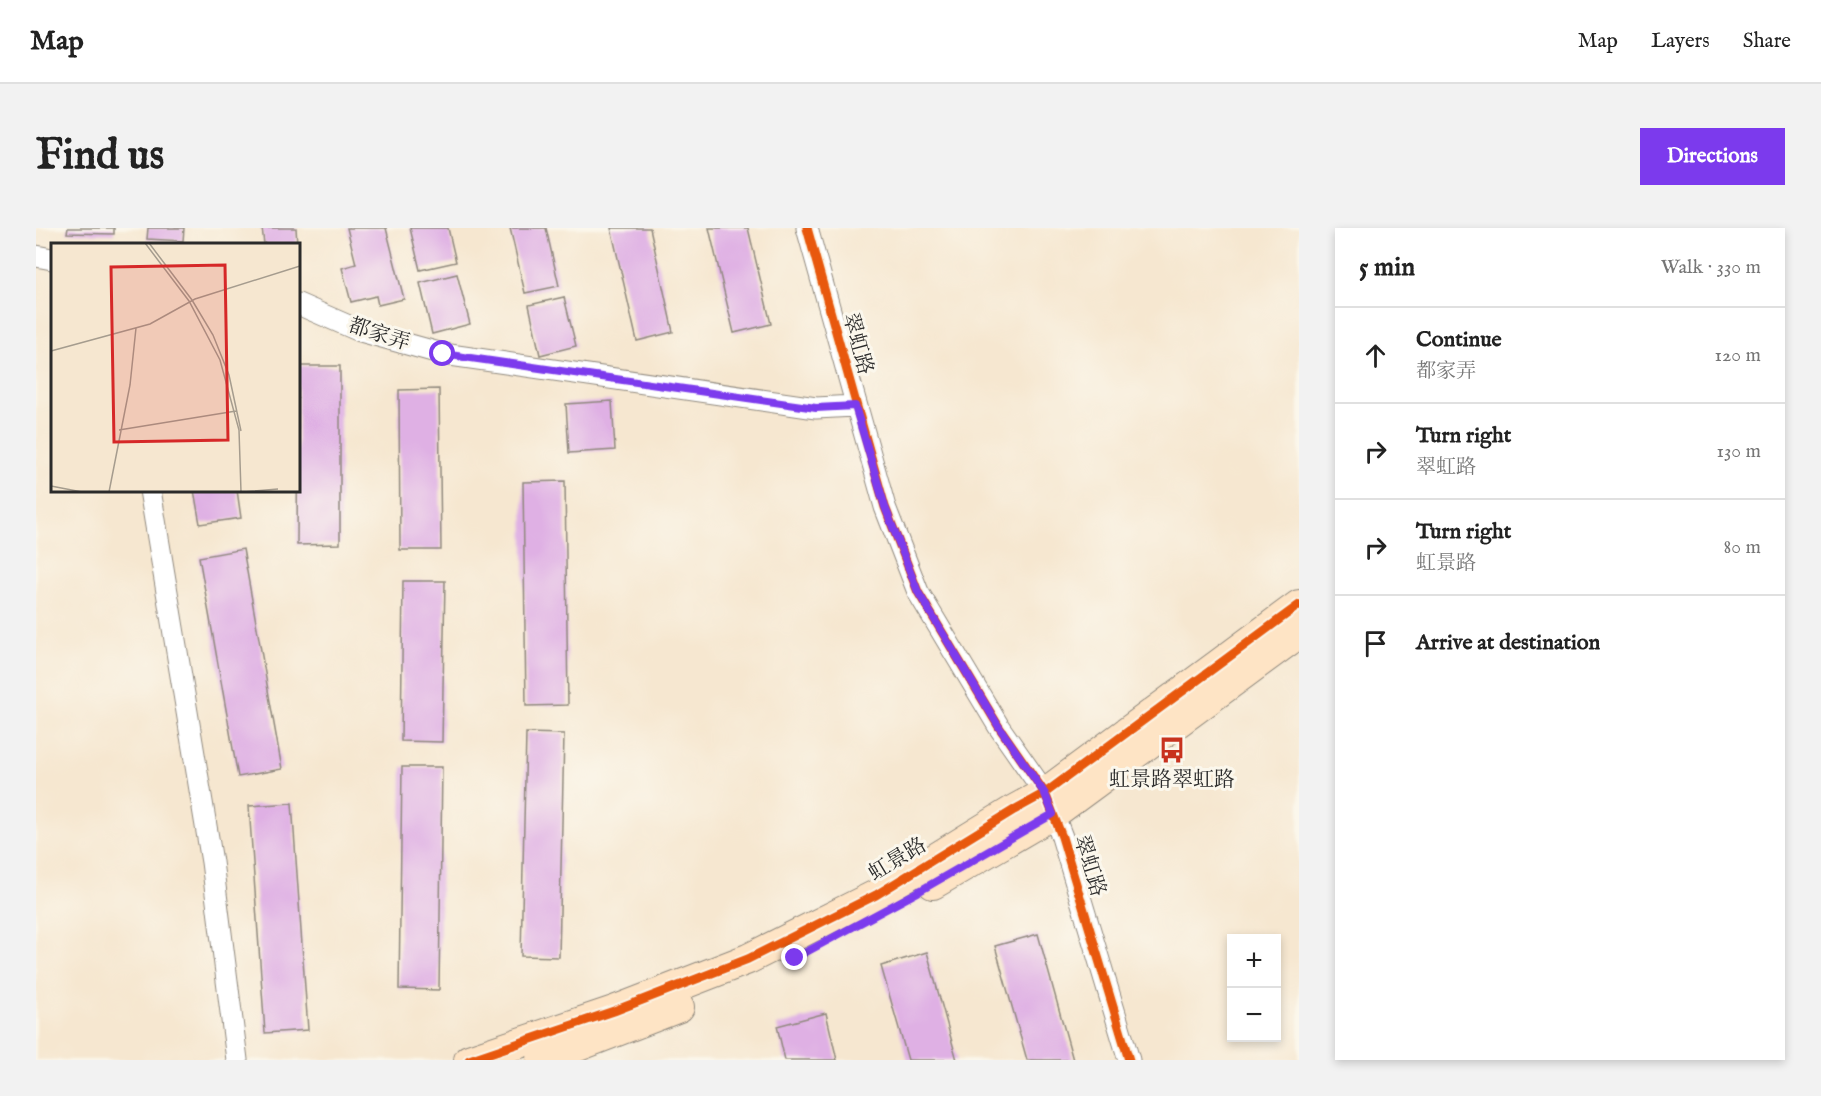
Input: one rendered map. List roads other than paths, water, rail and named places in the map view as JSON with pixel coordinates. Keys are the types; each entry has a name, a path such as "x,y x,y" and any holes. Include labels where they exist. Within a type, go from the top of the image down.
{"street":[{"name":"翠虹路","path":"807,228 885,507 918,592 999,727 1049,804 1062,837 1130,1060"},
{"path":"36,256 51,259"},
{"name":"都家弄","path":"300,305 360,332 443,354 816,408 855,406"},
{"path":"150,492 212,862 237,1060"},
{"name":"虹景路","path":"469,1060 604,1014 748,959 876,895 1014,810 1049,804 1299,605"},
{"name":"虹景路","path":"542,1060 635,1026 795,958 916,893 1299,633"}],"place":[{"name":"虹景路翠虹路","path":"1172,750"}]}
